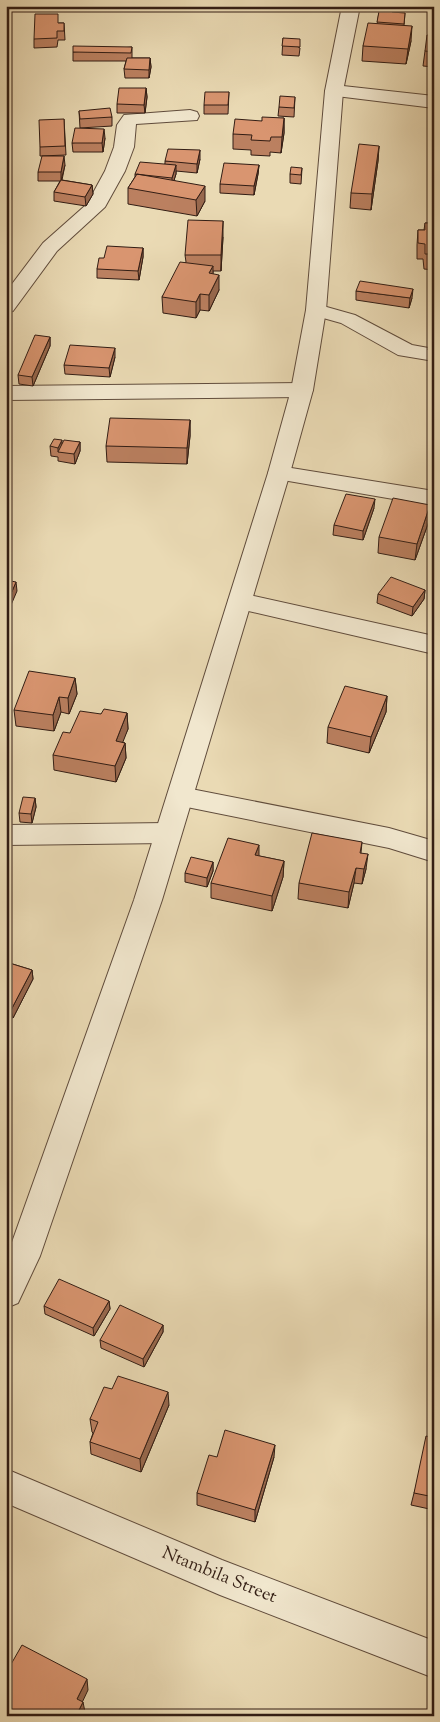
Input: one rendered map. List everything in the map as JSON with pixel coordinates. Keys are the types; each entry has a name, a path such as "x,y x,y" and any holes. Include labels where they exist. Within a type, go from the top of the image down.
{"street":[{"path":"6,1293 24,1256 148,900 279,474 302,390 316,310 334,91 351,6"},
{"path":"334,91 434,102"},
{"path":"6,306 50,247 95,207 115,172 124,147 126,125 131,118 190,116"},
{"path":"316,310 348,319 406,350 434,355"},
{"path":"6,393 302,390"},
{"path":"279,474 434,499"},
{"path":"240,601 434,645"},
{"path":"181,797 389,838 434,852"},
{"path":"6,834 168,833"},
{"name":"Ntambila Street","path":"6,1486 220,1577 434,1660"}],"building":[{"path":"380,6 393,6 392,12 405,13 404,24 377,22"},
{"path":"35,14 58,14 58,23 64,23 64,31 57,31 57,38 34,39"},
{"path":"368,23 412,26 408,49 363,46"},
{"path":"427,35 434,36 434,52 425,51"},
{"path":"283,38 300,39 300,47 282,46"},
{"path":"73,46 132,47 131,53 73,52"},
{"path":"127,58 150,58 149,70 124,69"},
{"path":"119,88 146,88 144,105 117,104"},
{"path":"205,92 229,92 228,105 204,105"},
{"path":"280,96 295,97 294,108 279,107"},
{"path":"110,108 112,117 80,119 79,111"},
{"path":"262,117 284,118 282,137 271,137 270,141 251,140 252,135 233,134 235,119 262,121"},
{"path":"64,119 65,146 40,147 39,120"},
{"path":"75,128 104,129 102,143 72,143"},
{"path":"359,144 379,146 372,194 351,193"},
{"path":"168,149 200,150 197,164 165,161"},
{"path":"42,156 64,156 61,172 38,172"},
{"path":"140,162 176,165 172,178 135,174"},
{"path":"224,163 259,165 254,186 220,184"},
{"path":"291,167 302,168 301,175 290,174"},
{"path":"137,174 205,186 196,200 128,188"},
{"path":"61,180 92,185 85,197 54,192"},
{"path":"188,220 223,221 221,255 185,255"},
{"path":"425,223 434,223 434,254 425,254 425,244 418,243 418,230 425,230"},
{"path":"107,246 143,248 138,271 97,269 99,258 104,258"},
{"path":"180,262 213,266 209,273 219,275 209,295 200,294 196,302 162,297"},
{"path":"360,281 413,289 410,298 356,291"},
{"path":"434,305 434,334 430,334"},
{"path":"35,335 50,337 32,377 18,375"},
{"path":"70,345 115,348 109,368 64,365"},
{"path":"110,418 190,420 187,448 106,446"},
{"path":"54,439 62,440 58,448 50,446"},
{"path":"64,440 80,442 74,454 58,452"},
{"path":"346,494 375,499 363,531 334,525"},
{"path":"393,498 430,505 417,544 379,537"},
{"path":"391,577 425,590 413,607 378,594"},
{"path":"6,580 16,582 7,603 6,603"},
{"path":"29,671 75,678 68,698 59,697 53,715 14,710"},
{"path":"345,686 387,696 371,737 328,727"},
{"path":"104,709 127,713 116,741 125,743 115,766 53,755 63,732 70,733 80,711 101,714"},
{"path":"23,797 35,798 31,814 19,813"},
{"path":"312,833 362,842 360,853 368,854 364,869 356,868 349,892 299,883"},
{"path":"228,838 259,845 255,855 284,861 272,896 211,883"},
{"path":"191,857 213,862 207,878 185,873"},
{"path":"6,962 32,970 11,1010 6,1008"},
{"path":"59,1279 109,1301 93,1328 44,1306"},
{"path":"120,1305 163,1325 143,1359 100,1340"},
{"path":"118,1376 168,1392 140,1459 90,1442 98,1422 90,1419 104,1387 112,1389"},
{"path":"225,1430 275,1445 255,1510 197,1493 209,1455 217,1457"},
{"path":"426,1436 434,1438 434,1497 414,1493"},
{"path":"22,1645 87,1679 77,1699 83,1702 76,1716 6,1716 6,1693 9,1688 6,1687 6,1673"},
{"path":"198,1711 211,1716 196,1716"}]}
